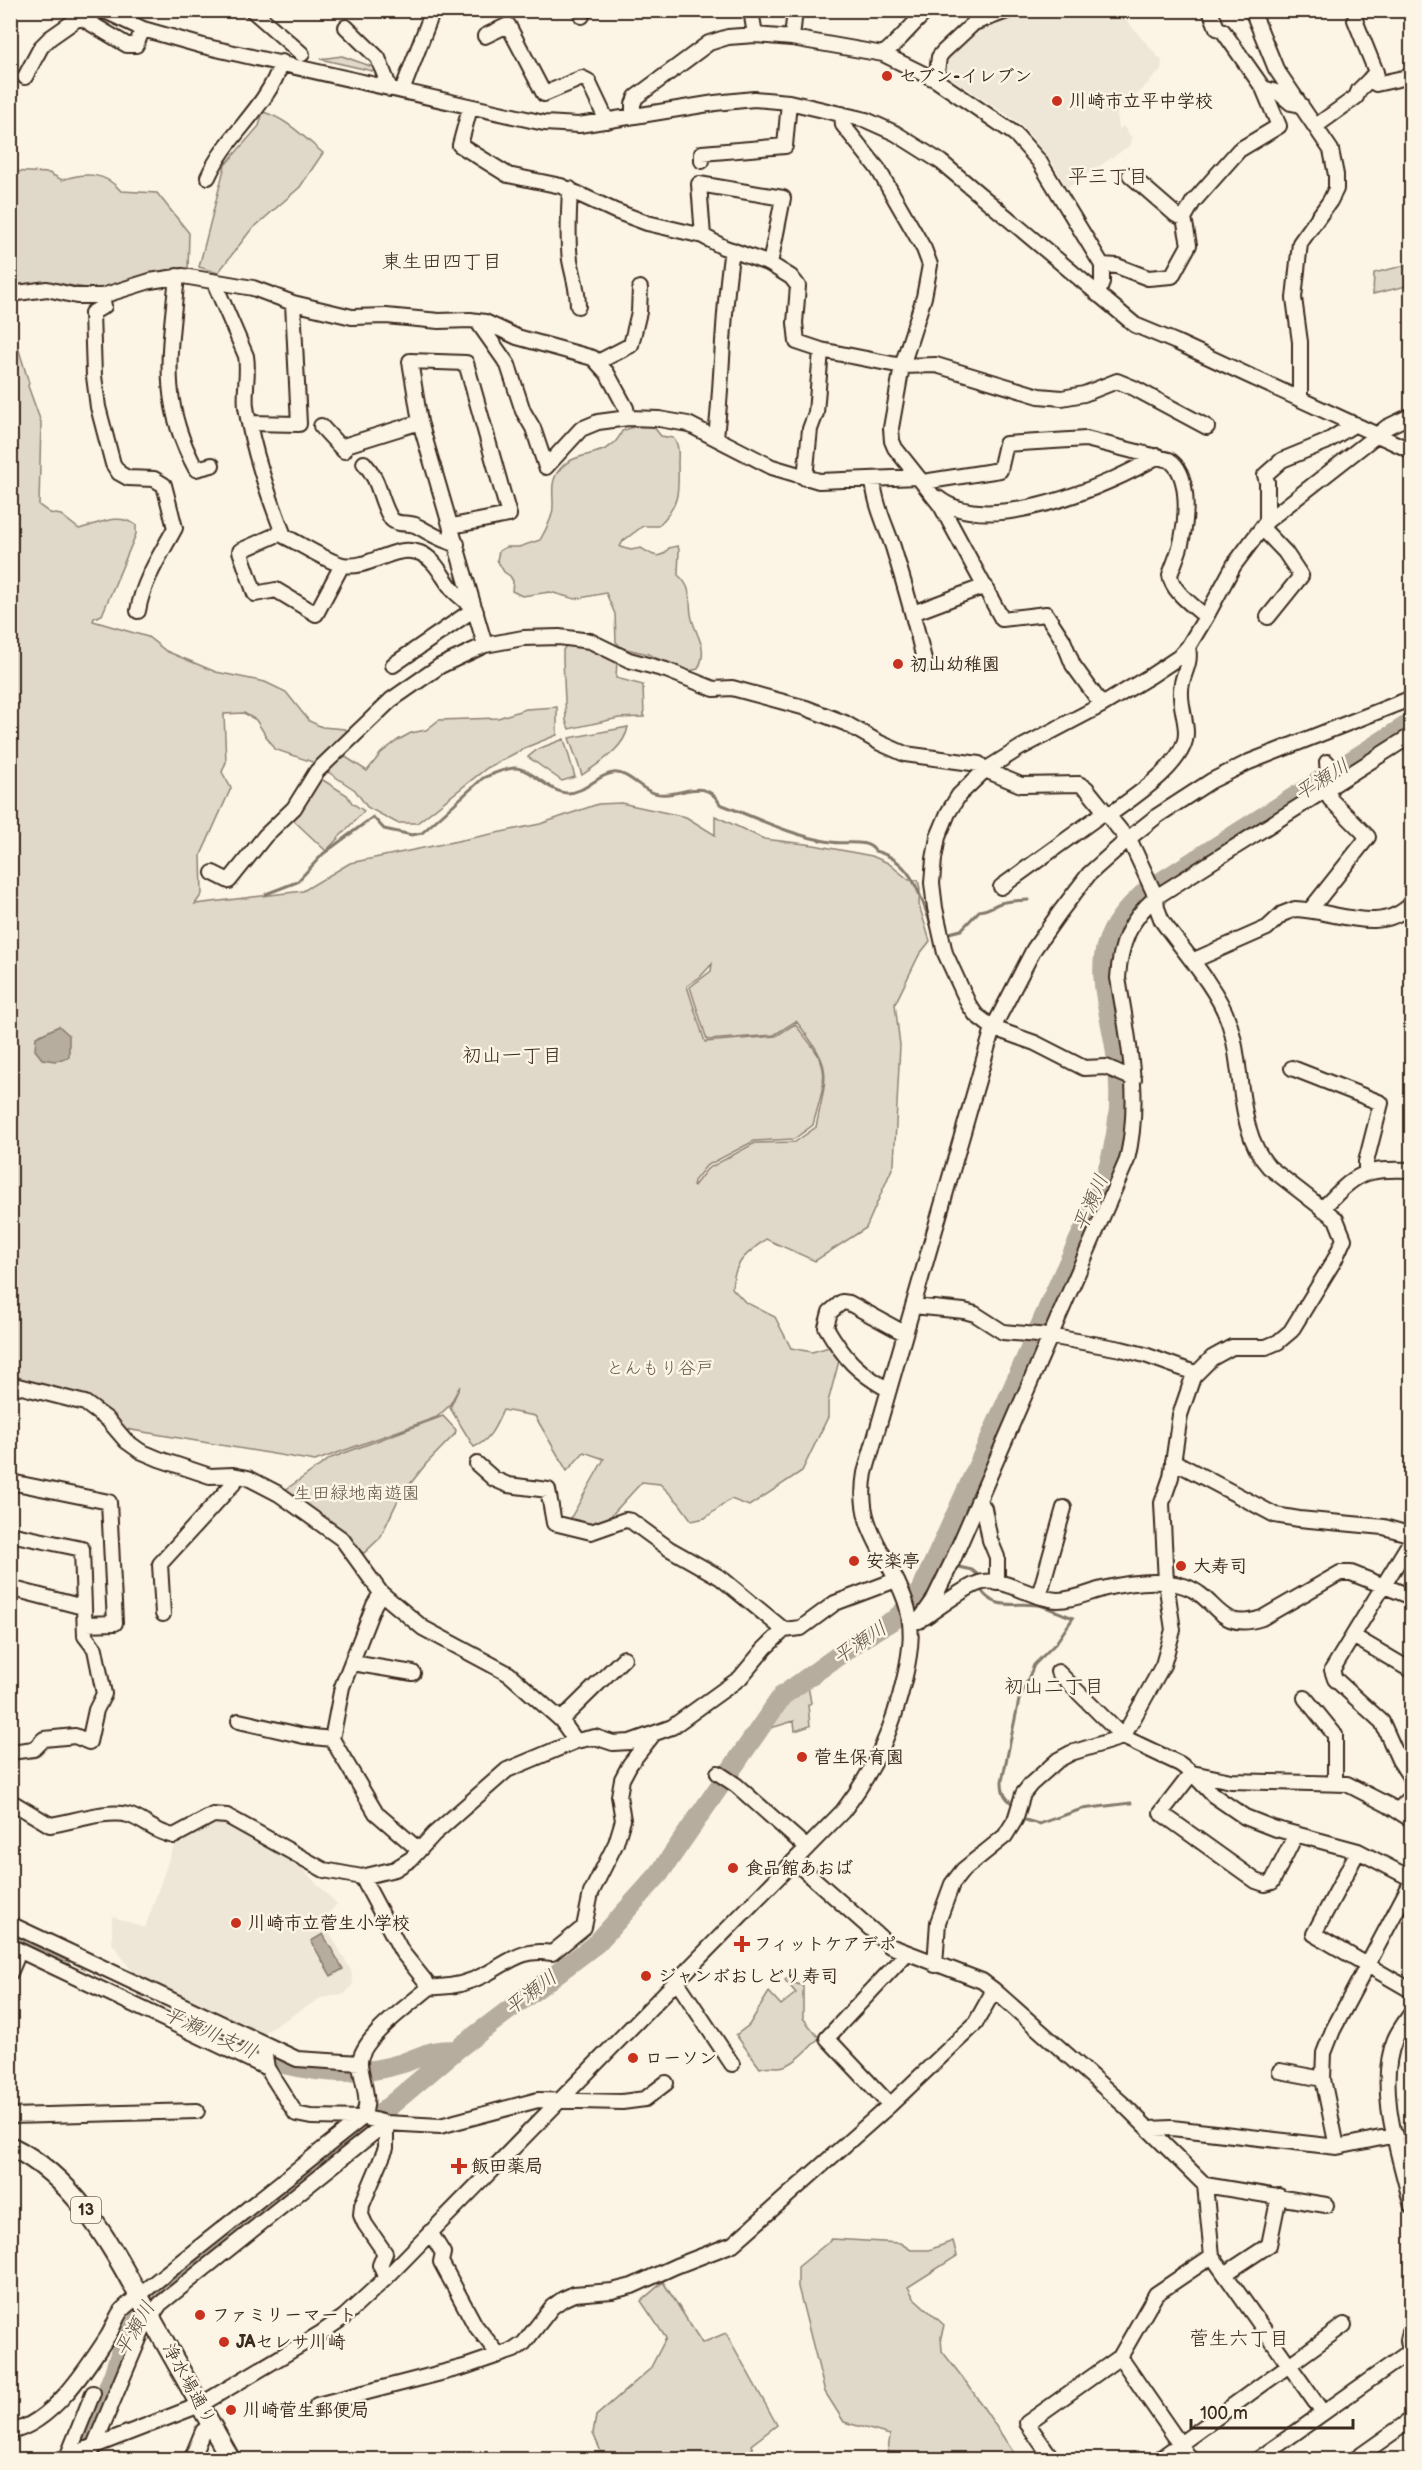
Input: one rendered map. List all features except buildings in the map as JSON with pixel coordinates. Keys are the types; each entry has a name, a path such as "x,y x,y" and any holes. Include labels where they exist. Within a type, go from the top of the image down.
{"main road":[{"name":"浄水場通り","path":"10,2146 47,2169 74,2195 100,2230 231,2460"}],"street":[{"path":"103,10 123,15 143,28 203,46 286,63 470,108 554,124 579,125 754,99 789,102 866,120 896,133 941,162 1098,295 1143,330 1176,342 1412,451"},
{"path":"208,177 216,159 268,93 286,63 294,57 308,53 252,10"},
{"path":"751,10 755,34"},
{"path":"792,38 795,10"},
{"path":"883,54 898,43 911,25 928,10"},
{"path":"936,80 939,57 943,52 974,23 1010,10"},
{"path":"1102,265 1117,266 1148,278 1172,276 1189,245 1184,218 1193,202 1239,150 1279,126 1263,88 1223,31 1217,28 1210,10"},
{"path":"1252,10 1276,69 1331,150 1336,175 1336,189 1300,243 1294,298 1300,342 1300,399"},
{"path":"1316,126 1356,97 1359,90 1376,72 1355,20 1357,10"},
{"path":"396,90 432,13"},
{"path":"25,77 41,47 80,17 127,45 136,45 143,28"},
{"path":"485,36 508,25 544,94 582,78 588,81 607,121"},
{"path":"346,27 378,58 396,90"},
{"path":"633,116 633,104 636,98 709,43 728,37 755,34 792,38 883,54 936,80 1015,134 1039,161 1102,265 1102,282 1098,295"},
{"path":"1369,81 1376,84 1412,76"},
{"path":"1263,88 1279,93 1291,103 1301,105"},
{"path":"702,161 702,153 785,146 789,102"},
{"path":"470,108 460,145 508,175 570,189 615,211 647,223 703,236 770,264 791,277 798,286 795,323 797,342 821,350 902,366 936,365 1009,389 1039,396 1062,398 1099,390 1117,381 1206,427"},
{"path":"842,114 843,125 878,169 924,249 930,265 924,297 902,366 891,428 895,448 920,480 944,503 969,510 988,512 1041,507 1141,467 1158,456"},
{"path":"1130,175 1176,215 1184,218"},
{"path":"703,236 699,184 783,198 770,264"},
{"path":"570,189 568,239 578,306"},
{"path":"716,437 726,282 732,250"},
{"path":"10,294 46,289 77,296 102,296 150,280 177,276 253,288 292,303 352,317 386,316 485,322 517,337 573,351 598,362 619,395 628,418"},
{"path":"177,276 168,384 182,443 196,469 212,465"},
{"path":"214,282 246,356 248,368 246,404 251,441 284,536 342,565 356,565 378,560 400,550 420,553 431,561 454,591 476,611"},
{"path":"598,362 631,345 639,312 640,288"},
{"path":"102,296 104,306 92,313 94,376 98,407 113,464 119,473 128,478 154,479 164,485 175,528 152,571 138,611"},
{"path":"249,423 301,424 292,303"},
{"path":"477,321 508,365 523,411 533,429 546,466 581,429 598,422 628,418 659,419 688,424 772,467 819,481 920,480 1000,470 1006,444 1086,439 1158,456 1177,464 1184,480 1182,540 1170,575 1171,580 1175,588 1206,617"},
{"path":"805,478 810,429 816,412 821,350"},
{"path":"452,526 509,515 466,363 410,361 420,422 485,645"},
{"path":"1133,1079 1106,1067 1084,1068 1035,1043 993,1028 976,1015 969,1005 945,953 932,883 938,837 948,813 959,795 985,770 1160,670 1188,647 1234,565 1265,524 1387,427 1412,416"},
{"path":"321,426 342,449 420,422"},
{"path":"1268,617 1301,576 1265,524 1267,482 1264,475 1282,460 1326,442 1355,424"},
{"path":"364,462 375,474 391,519 399,524 412,524 446,542 457,544"},
{"path":"873,480 874,498 890,539 913,613 925,664"},
{"path":"934,495 1002,619 1046,614 1063,640 1073,664 1102,705"},
{"path":"276,535 240,552 255,594 276,590 316,614 342,565"},
{"path":"913,613 985,586"},
{"path":"393,665 467,614 476,611"},
{"path":"213,873 229,881 265,836 294,808 317,771 390,700 440,666 485,645 523,638 559,637 590,641 629,660 666,670 714,689 732,688 806,708 845,723 905,754 979,764 985,770 1021,785 1079,784 1086,788 1128,839 1156,897 1162,921 1192,961 1228,1018 1239,1067 1247,1121 1252,1141 1260,1157 1336,1219 1344,1239 1335,1259 1291,1331 1278,1342 1266,1347 1232,1347 1212,1358 1194,1373 1180,1415 1173,1461 1162,1503 1166,1582 1173,1630 1163,1665 1123,1737 1071,1753 1058,1760 1023,1794 1020,1808 1005,1836 963,1870 952,1884 938,1923 935,1965"},
{"path":"1001,887 1159,776 1180,750 1186,734 1180,688 1190,658 1188,647"},
{"path":"65,2457 91,2451 200,2405 344,2317 386,2278 843,1811 880,1755 889,1734 910,1652 914,1622 896,1580 870,1531 862,1501 865,1473 993,1028 1029,957 1089,874 1157,816 1211,781 1249,762 1412,698"},
{"path":"914,1622 933,1601 978,1501 1046,1336 1127,1160 1135,1119 1133,1079 1118,978 1119,960 1125,936 1145,907 1156,897 1412,735"},
{"path":"1310,910 1368,837 1330,799 1327,764"},
{"path":"1192,961 1267,928 1282,914 1295,909 1365,921 1381,921 1402,913 1412,903"},
{"path":"1292,1068 1381,1103 1366,1162 1366,1172"},
{"path":"1322,1209 1349,1181 1366,1172 1378,1169 1412,1170"},
{"path":"889,1390 863,1374 842,1354 826,1327 830,1312 843,1302 849,1303 904,1334"},
{"path":"913,1306 975,1314 1003,1332 1046,1336 1145,1354 1194,1373"},
{"path":"10,1384 85,1403 108,1420 126,1441 140,1451 159,1459 210,1476 238,1476 279,1494 342,1539 381,1593 423,1628 509,1674 561,1720 576,1741"},
{"path":"1173,1461 1275,1515 1384,1527 1412,1537 1332,1670 1335,1679 1382,1722 1399,1760 1412,1780"},
{"path":"477,1464 494,1479 508,1485 548,1490 554,1523 591,1532 625,1520 631,1521 668,1548 721,1578 784,1630"},
{"path":"163,1614 160,1564 234,1484 238,1476"},
{"path":"10,1486 11,1482 109,1502 115,1623 86,1624"},
{"path":"978,1501 984,1508 990,1540 997,1557 997,1583"},
{"path":"1039,1596 1064,1508"},
{"path":"10,1534 82,1549 85,1636 95,1648 104,1694 96,1710 89,1742 75,1736 44,1739 34,1749 10,1752"},
{"path":"914,1622 983,1582 997,1583 1059,1600 1076,1598 1121,1585 1166,1582 1186,1586 1201,1596 1217,1613 1235,1622 1250,1622 1262,1618 1340,1573 1352,1573 1412,1597"},
{"path":"10,1801 50,1825 116,1813 131,1815 159,1833 174,1836 207,1817 227,1816 324,1870 362,1877 395,1869 411,1859 441,1827 507,1770 576,1741 595,1737 613,1743 630,1742 652,1736 691,1715 740,1678 765,1647 784,1630 801,1628 835,1603 896,1580"},
{"path":"10,1588 83,1607"},
{"path":"381,1593 374,1605 342,1687 332,1739 376,1813 419,1850"},
{"path":"1353,1636 1412,1671"},
{"path":"561,1720 624,1658"},
{"path":"352,1663 385,1674 413,1673"},
{"path":"1058,1672 1123,1737 1180,1764 1213,1795 1245,1818 1358,1851 1412,1880 1324,2053 1323,2079 1337,2147"},
{"path":"1305,1698 1335,1734 1335,1783"},
{"path":"239,1721 304,1736 332,1739"},
{"path":"10,2432 20,2430 40,2419 55,2407 108,2336 122,2311 139,2295 364,2118 368,2108 360,2063 362,2052 374,2036 430,1988 444,1988 463,1983 535,1950 552,1953 584,1927 591,1893 616,1843 623,1820 619,1796 622,1779 630,1764 652,1736"},
{"path":"1192,1773 1231,1781 1347,1784 1412,1820"},
{"path":"1192,1773 1161,1813 1256,1881 1265,1884 1272,1882 1296,1834"},
{"path":"724,1777 807,1848"},
{"path":"1397,1811 1412,1796"},
{"path":"1358,1851 1314,1934 1412,1991"},
{"path":"794,1861 890,1946 982,1981 994,1990 1149,2129 1205,2185 1326,2205"},
{"path":"362,1877 402,1952 430,1988"},
{"path":"10,1924 297,2059 360,2063"},
{"path":"10,1946 267,2068"},
{"path":"891,2105 827,2038 906,1954"},
{"path":"10,1956 16,1959 10,1973"},
{"path":"676,1980 732,2064"},
{"path":"317,2405 464,2367 514,2350 524,2343 552,2307 563,2299 574,2294 612,2291 632,2286 733,2244 891,2105 975,2024 994,1990"},
{"path":"1412,2012 1395,2039 1388,2066 1387,2098 1412,2207"},
{"path":"263,2043 267,2068 297,2114 311,2117 364,2118 384,2122 440,2126 538,2100 622,2102 645,2098 666,2083"},
{"path":"1280,2071 1323,2079"},
{"path":"10,2116 197,2111"},
{"path":"91,2451 144,2327 160,2304 384,2122"},
{"path":"384,2122 386,2148 362,2205 361,2214 386,2253 380,2265 386,2278"},
{"path":"1149,2129 1172,2127 1337,2147 1395,2135"},
{"path":"1205,2185 1212,2256 1323,2413"},
{"path":"1225,2274 1269,2245 1279,2196"},
{"path":"240,2214 252,2230"},
{"path":"430,2232 443,2253 441,2262 475,2325 499,2355"},
{"path":"1053,2460 1027,2423 1120,2357 1156,2294 1212,2256"},
{"path":"1257,2460 1323,2413 1410,2358 1408,2340 1412,2324"},
{"path":"1158,2460 1344,2325"},
{"path":"1120,2357 1191,2460"},
{"path":"65,2457 93,2393"},
{"path":"1354,2460 1412,2419"},
{"path":"191,2460 203,2431 211,2425"}],"shaded area":[{"name":"川崎市立平中学校","path":"1031,10 1121,11 1124,18 1162,61 1161,70 1133,98 1124,105 1116,105 1119,129 1123,126 1132,138 1129,146 1067,188 1053,163 1021,124 951,78 947,70 949,57 984,27"},
{"path":"59,1026 69,1035 69,1057 55,1061 42,1059 35,1050 36,1037"},
{"name":"川崎市立菅生小学校","path":"214,1818 227,1821 291,1855 337,1904 324,1918 327,1928 351,1970 353,1984 345,1994 321,1998 262,2034 247,2032 137,1978 112,1943 112,1916 145,1928 176,1839"},
{"path":"323,1934 343,1969 331,1976 311,1941"}],"green space":[{"path":"342,56 373,67 377,72 320,59"},
{"path":"263,112 280,119 323,153 300,187 250,231 218,273 199,267 225,165 259,126"},
{"path":"10,171 49,173 62,180 94,175 108,180 121,191 157,193 189,233 188,271 105,291 49,282 11,288"},
{"path":"1411,264 1411,285 1373,294 1374,273"},
{"name":"とんもり谷戸","path":"10,321 28,386 41,422 39,505 50,513 61,515 79,529 115,519 129,521 136,525 136,534 102,615 94,618 93,621 148,637 166,651 216,672 265,682 286,692 309,721 322,727 345,729 349,733 318,764 274,749 256,720 244,713 224,714 226,762 222,772 231,788 201,855 202,894 195,904 303,891 350,863 540,824 598,804 621,803 686,817 715,835 715,816 764,839 814,845 872,856 888,863 909,880 918,880 919,905 930,941 919,955 895,1004 900,1045 894,1164 866,1228 815,1261 766,1239 742,1259 735,1271 732,1288 745,1302 775,1317 791,1348 812,1352 829,1347 839,1361 828,1402 828,1417 802,1471 749,1506 731,1499 705,1518 692,1521 679,1503 660,1484 642,1482 607,1520 590,1525 569,1521 604,1459 584,1452 567,1471 535,1416 503,1410 488,1437 474,1447 450,1408 460,1386 449,1406 437,1417 315,1461 120,1428 109,1416 11,1380","holes":["712,964 711,971 690,987 707,1040 774,1035 796,1021 808,1037 822,1060 825,1081 816,1127 795,1142 755,1143 707,1169 693,1187 694,1181 706,1166 754,1141 794,1139 813,1125 824,1075 819,1057 795,1024 776,1036 705,1042 687,986 700,977"]},
{"path":"644,423 652,425 661,436 673,438 677,444 678,491 670,512 658,526 643,526 623,541 620,547 631,550 641,548 652,555 659,556 669,548 678,546 678,575 688,588 691,614 702,647 698,669 684,672 648,654 622,648 616,642 615,614 606,593 575,599 550,592 522,596 512,591 513,581 497,560 499,551 506,547 519,547 540,540 552,514 554,480 560,469 575,458 610,447 622,431"},
{"path":"567,644 592,646 617,661 616,678 643,685 644,717 619,718 569,729 566,721 563,660 563,650"},
{"path":"557,707 557,735 527,747 487,768 417,823 397,823 367,807 355,790 325,770 341,754 367,771 381,753 398,740 411,733 426,730 439,720 498,718 526,709"},
{"path":"628,727 626,735 616,749 582,775 569,738"},
{"path":"564,739 575,777 562,781 528,757 538,749"},
{"path":"318,777 347,795 352,803 364,811 326,851 289,816"},
{"name":"生田緑地南遊園","path":"443,1416 456,1430 455,1434 426,1464 399,1498 380,1538 364,1553 357,1550 285,1490 331,1458"},
{"path":"808,1685 811,1703 808,1705 810,1726 795,1731 794,1721 771,1728 795,1693"},
{"path":"789,1976 794,1983 803,1986 803,2018 819,2038 801,2056 785,2066 760,2068 736,2035 749,2025 769,1992 781,2005 796,1993 785,1980"},
{"path":"832,2239 900,2243 911,2250 929,2250 953,2241 957,2256 908,2287 914,2298 944,2325 941,2337 942,2351 969,2386 1018,2459 887,2459 890,2435 844,2422 825,2392 798,2287 798,2267"},
{"path":"663,2282 702,2343 726,2333 777,2425 751,2445 758,2459 604,2459 593,2433 596,2416 650,2369 666,2338 641,2301"}],"waterway":[{"name":"平瀬川","path":"80,2460 123,2344 155,2294 307,2170 360,2131 456,2050 597,1943 659,1874 782,1696 863,1638 895,1619 917,1599 1087,1221 1108,1167 1117,1126 1119,1078 1103,973 1106,947 1117,923 1145,892 1412,722"},
{"path":"266,894 297,882 323,854 373,817 384,829 412,835 422,833 483,778 498,772 514,768 520,769 553,789 567,793 580,790 607,774 618,773 627,776 649,791 659,794 705,790 713,795 720,804 802,836 837,843 867,845 899,863 907,872 919,893 933,930"},
{"path":"945,934 961,930 979,911 1005,902 1028,900"},
{"name":"平瀬川","path":"935,1559 942,1561"},
{"path":"959,1567 972,1570 978,1575"},
{"path":"981,1590 987,1597 1001,1604 1042,1606 1073,1618 1056,1643 1034,1665 1019,1700 1002,1781 1003,1791 1013,1804 1012,1808"},
{"path":"1022,1819 1039,1824 1082,1809 1131,1803"},
{"name":"平瀬川支川","path":"10,1939 60,1962"},
{"name":"平瀬川支川","path":"232,2045 273,2061 338,2072 382,2068 429,2053 456,2050"}],"place":[{"name":"セブン-イレブン","path":"887,76"},
{"name":"川崎市立平中学校","path":"1057,101"},
{"name":"初山幼稚園","path":"898,664"},
{"name":"安楽亭","path":"854,1561"},
{"name":"大寿司","path":"1181,1566"},
{"name":"菅生保育園","path":"802,1757"},
{"name":"食品館あおば","path":"733,1868"},
{"name":"川崎市立菅生小学校","path":"236,1923"},
{"name":"フィットケアデポ","path":"742,1944"},
{"name":"ジャンボおしどり寿司","path":"646,1976"},
{"name":"ローソン","path":"633,2058"},
{"name":"飯田薬局","path":"459,2166"},
{"name":"ファミリーマート","path":"200,2315"},
{"name":"JAセレサ川崎","path":"224,2342"},
{"name":"川崎菅生郵便局","path":"231,2410"}],"district":[{"name":"平三丁目","path":"1108,177"},
{"name":"東生田四丁目","path":"442,262"},
{"name":"初山一丁目","path":"512,1056"},
{"name":"初山二丁目","path":"1054,1687"},
{"name":"菅生六丁目","path":"1239,2339"}]}
